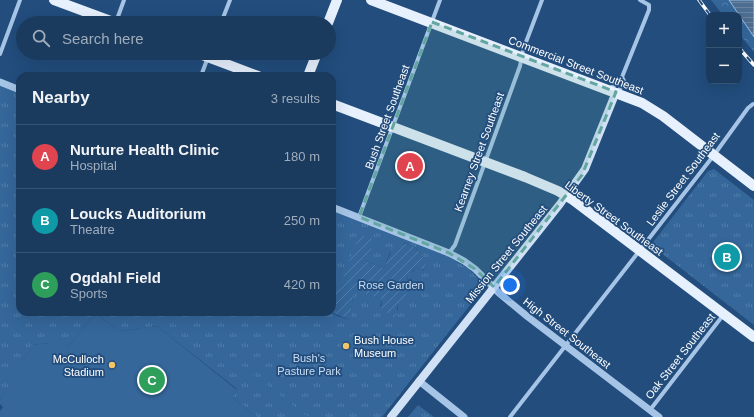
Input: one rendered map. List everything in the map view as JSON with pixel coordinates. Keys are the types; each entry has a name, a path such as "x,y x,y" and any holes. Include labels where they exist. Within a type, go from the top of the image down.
{"main road":[{"path":"54,0 97,16"},
{"path":"331,16 337,0"},
{"name":"Commercial Street Southeast","path":"371,0 642,102 754,186"},
{"path":"221,60 249,72"},
{"path":"310,72 314,60"},
{"name":"Mission Street Southeast","path":"391,417 566,196 585,169 611,90"},
{"name":"Liberty Street Southeast","path":"336,106 540,183 566,196 754,337"}],"street":[{"path":"0,54 20,0"},
{"path":"118,16 124,0"},
{"path":"224,16 230,0"},
{"name":"Bush Street Southeast","path":"359,217 440,0"},
{"name":"Kearney Street Southeast","path":"449,253 455,245 484,161 520,66 522,56 542,0"},
{"path":"611,90 622,77 649,10 649,5 640,0"},
{"path":"203,72 207,60"},
{"path":"611,90 620,89 624,81 622,77"},
{"path":"0,82 16,88"},
{"name":"Leslie Street Southeast","path":"510,417 714,156 748,108 753,104"},
{"name":"High Street Southeast","path":"336,208 449,253 470,265 516,308 659,417"},
{"name":"Oak Street Southeast","path":"650,410 725,314"},
{"path":"419,381 464,417"}],"highlighted area":[{"path":"432,22 616,92 582,175 494,287 475,269 449,253 359,217"}],"green space":[{"path":"711,0 729,0 737,12 721,12"},
{"path":"742,19 754,37 754,52 742,38"},
{"name":"Bush's Pasture Park","path":"0,85 16,91 16,316 93,316 68,347 50,343 31,345 31,349 7,380 13,384 0,400"},
{"path":"714,169 754,200 754,325 651,245 708,171"},
{"name":"Bush's Pasture Park","path":"336,212 448,256 469,269 485,286 382,417 257,417 232,397 237,389 157,326 119,331 99,316 336,316 350,320 354,288 382,300 380,306 398,310 397,303 406,291 408,283 407,275 413,272 415,267 424,271 424,260 420,252 418,249 404,243 390,252 384,268 366,261 343,276 345,277 336,287"},
{"name":"Rose Garden","path":"360,234 375,240 366,261 384,268 391,249 396,245 402,244 409,245 420,252 426,264 425,271 415,267 411,274 407,276 408,284 406,296 397,304 397,313 394,317 381,308 382,300 354,289 350,320 336,314 336,287 344,277 343,276"},
{"name":"McCulloch Stadium","path":"93,316 99,316 119,331 157,326 237,390 232,397 257,417 0,417 0,411 3,407 0,404 0,400 12,384 6,380 31,349 31,345 50,343 55,337 68,347"},
{"path":"164,316 178,316 308,417 294,417"},
{"path":"418,405 434,417 408,417"}],"shaded area":[{"path":"729,0 754,0 754,37 742,19 742,12 737,12"}],"railway":[{"path":"699,0 708,12"},
{"path":"742,51 754,65"}],"place":[{"name":"Nurture Health Clinic","path":"410,166"},
{"name":"Loucks Auditorium","path":"727,257"},
{"name":"Bush House Museum","path":"346,346"},
{"name":"McCulloch Stadium","path":"112,365"},
{"name":"Ogdahl Field","path":"152,380"}]}
